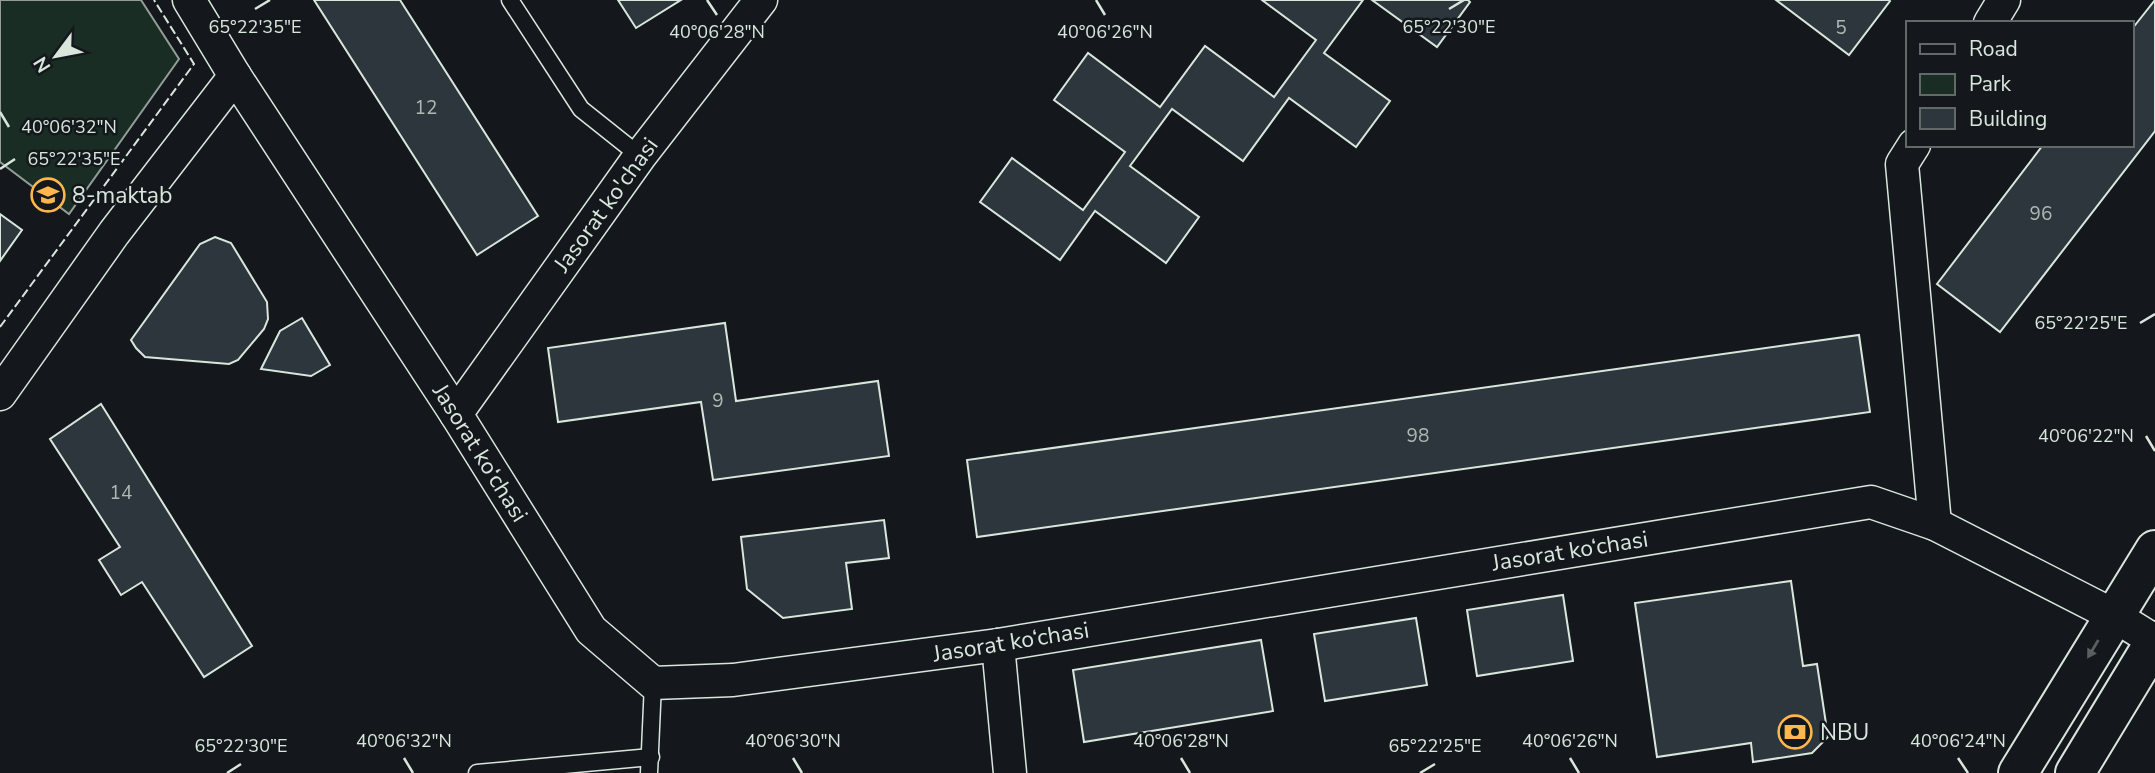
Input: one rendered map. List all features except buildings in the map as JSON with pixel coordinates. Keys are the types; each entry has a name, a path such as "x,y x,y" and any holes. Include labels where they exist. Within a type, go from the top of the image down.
{"main road":[{"path":"2018,773 2155,550"},
{"path":"2075,773 2155,641"}],"street":[{"name":"Jasorat ko‘chasi","path":"189,0 235,76 456,414 590,630 653,682 733,680 998,645 1871,502 1936,524 2113,615 2155,641"},
{"name":"Jasorat ko'chasi","path":"456,414 640,156 761,0"},
{"path":"1991,21 2004,0"},
{"path":"0,394 114,233 235,76"},
{"path":"1913,147 1902,164 1936,524"},
{"path":"998,645 1010,773"}],"lane":[{"path":"510,0 581,109 640,156"},
{"path":"477,773 650,765 653,682"}],"green space":[{"name":"8-maktab","path":"0,0 141,0 179,59 69,214 0,162"}],"fence":[{"path":"0,327 194,64 154,0"}],"place":[{"name":"8-maktab","path":"48,195"},
{"name":"NBU","path":"1795,732"}]}
